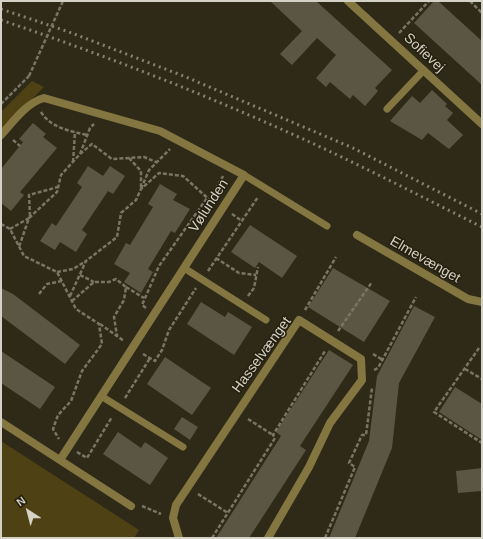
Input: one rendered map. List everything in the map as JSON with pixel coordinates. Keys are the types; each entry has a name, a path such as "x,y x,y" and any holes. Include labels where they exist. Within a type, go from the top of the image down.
{"street":[{"name":"Sofievej","path":"348,1 482,124"},
{"name":"Vølunden","path":"1,135 16,117 36,100 44,98 160,131 244,175 60,460"},
{"name":"Elmevænget","path":"357,235 468,299 482,302"},
{"name":"Hasselvænget","path":"173,518 176,505 187,487 300,320 361,359 362,380 330,423 309,467 268,538"},
{"path":"1,422 131,506"},
{"path":"173,518 179,538"}],"lane":[{"path":"387,109 424,70"},
{"path":"244,175 327,226"},
{"path":"184,268 266,320"},
{"path":"101,396 183,447"}],"path":[{"path":"1,104 29,76 63,1"},
{"path":"392,41 429,1"},
{"path":"470,1 482,13"},
{"path":"36,113 40,110 44,117 62,130 87,135"},
{"path":"80,154 90,128 102,114"},
{"path":"73,162 75,132"},
{"path":"11,138 20,146"},
{"path":"57,272 73,269 117,237 121,213 136,200 149,170 171,148 176,140"},
{"path":"10,229 29,217 57,192 61,175 80,154 92,144 112,159 144,157 156,162"},
{"path":"130,158 141,171 141,189"},
{"path":"155,313 142,305 159,266 209,199 228,167"},
{"path":"141,189 159,173 183,176 223,209"},
{"path":"19,247 29,217 29,195 58,187"},
{"path":"1,224 10,229 24,256 57,272 76,309 133,347"},
{"path":"216,258 239,273 256,275"},
{"path":"310,313 304,309 336,258"},
{"path":"70,296 86,261"},
{"path":"242,304 254,288 258,267"},
{"path":"80,275 94,282 109,282 116,279 126,288 144,298"},
{"path":"39,294 47,284 62,281"},
{"path":"72,301 94,282"},
{"path":"212,538 275,438 273,435 331,341 372,282"},
{"path":"117,337 114,317 124,300 126,288"},
{"path":"370,374 378,368 383,360 416,297"},
{"path":"68,447 59,439 53,429 58,415 71,401 82,370 102,344 99,324"},
{"path":"332,328 344,336"},
{"path":"479,348 434,412 482,443"},
{"path":"370,353 383,360"},
{"path":"465,369 482,379"},
{"path":"325,538 355,467 349,462 362,435 366,435 373,388 369,384"},
{"path":"237,412 273,435"},
{"path":"187,487 228,513"},
{"path":"131,506 141,506 173,518"}],"shaded area":[{"path":"32,81 44,87 1,130 1,112"},
{"path":"1,441 139,530 134,538 1,538"}],"building":[{"path":"270,1 316,1 392,70 375,88 378,91 365,106 353,95 350,99 330,82 326,87 316,78 336,55 317,38 292,65 280,54 302,31"},
{"path":"434,1 438,1 482,41 482,85 414,23"},
{"path":"432,90 447,104 445,106 453,113 447,120 463,135 449,149 428,133 422,140 390,121 412,96 420,103"},
{"path":"33,123 46,134 43,137 57,148 20,192 24,195 11,211 1,203 1,169 23,142 19,139"},
{"path":"88,166 103,176 110,166 125,176 113,194 108,191 82,230 87,234 76,252 60,242 55,250 40,241 52,223 56,226 82,187 77,183"},
{"path":"160,184 177,194 173,200 190,209 175,233 171,231 148,269 153,272 141,293 124,282 130,273 114,264 126,243 130,245 153,207 148,204"},
{"path":"250,225 297,256 282,278 259,262 255,268 231,252"},
{"path":"333,268 390,301 364,342 308,307"},
{"path":"1,288 13,294 80,345 65,364 1,316"},
{"path":"201,302 225,317 228,312 252,327 234,355 187,324"},
{"path":"414,306 435,317 399,383 392,448 355,538 329,538 369,441 377,376"},
{"path":"329,350 353,365 300,446 306,450 249,538 216,538 281,436 276,432"},
{"path":"1,351 55,387 40,409 1,383"},
{"path":"165,357 211,388 192,415 147,384"},
{"path":"455,387 482,404 482,440 439,412"},
{"path":"182,417 198,427 190,440 174,429"},
{"path":"118,432 141,448 145,442 168,458 150,485 103,454"},
{"path":"482,468 482,491 458,493 456,471"}],"railway":[{"path":"1,9 69,32 186,77 353,148 482,214"},
{"path":"1,20 120,63 237,110 377,174 482,227"}]}
